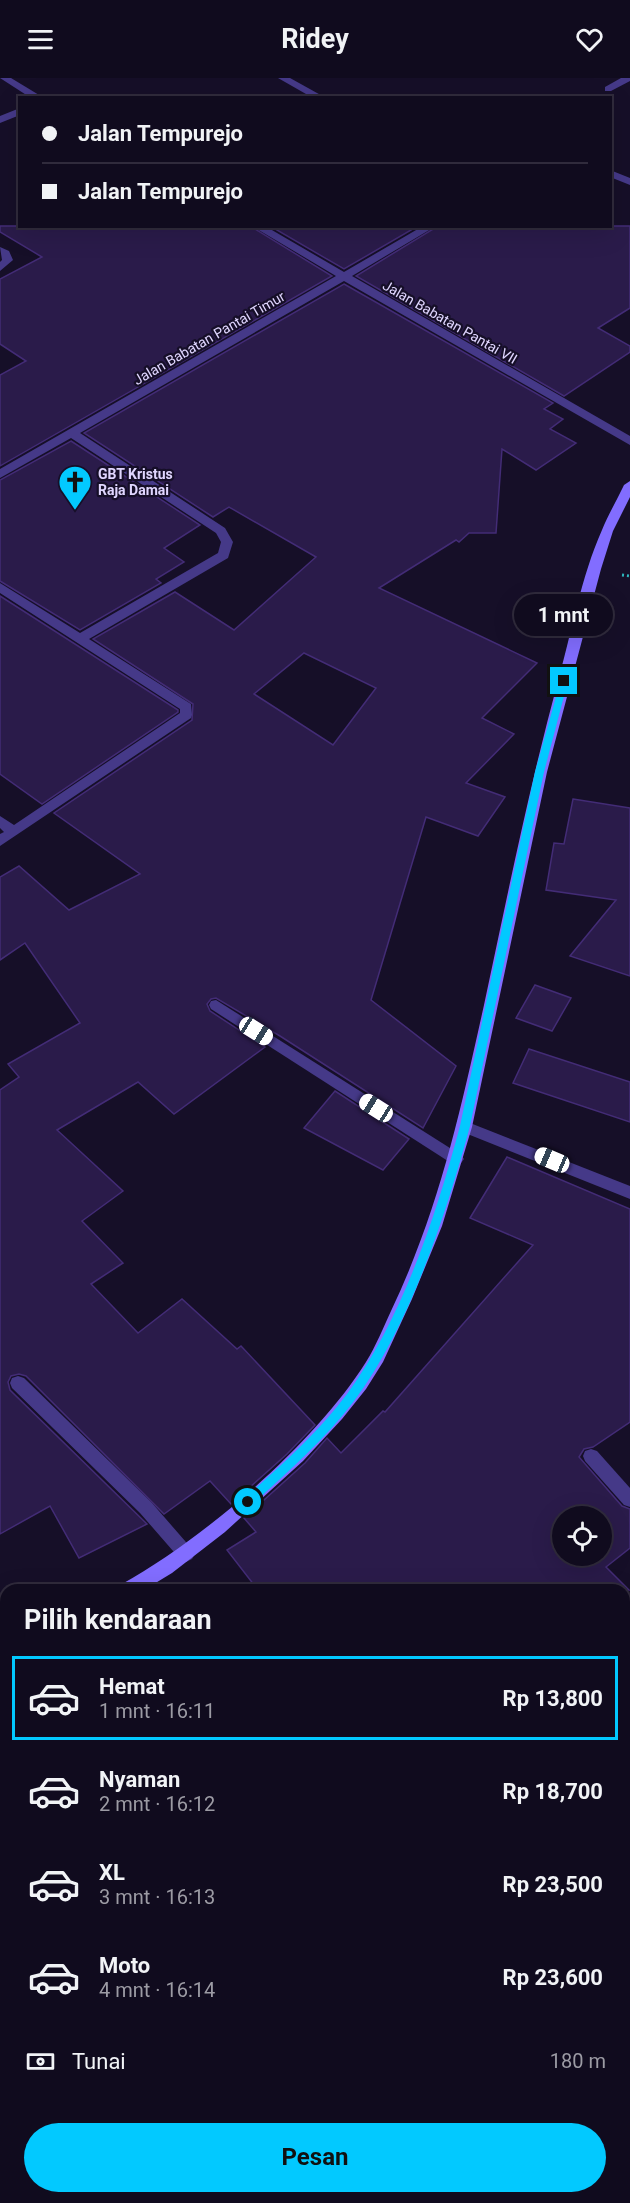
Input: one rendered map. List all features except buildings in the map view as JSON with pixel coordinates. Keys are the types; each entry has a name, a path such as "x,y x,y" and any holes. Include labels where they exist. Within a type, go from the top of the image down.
{"main road":[{"path":"138,1584 216,1532 309,1445 349,1400 372,1366 418,1269 465,1126 540,772 595,569 607,531 630,485"}],"street":[{"path":"4,78 36,96"},
{"path":"284,78 317,96"},
{"path":"608,89 628,78"},
{"path":"0,120 18,112"},
{"path":"612,174 630,182"},
{"name":"Jalan Babatan Pantai VII","path":"260,228 630,441"},
{"name":"Jalan Babatan Pantai Timur","path":"0,474 428,228"},
{"path":"0,250 5,253 8,260 0,268"},
{"path":"72,433 221,531 227,542 224,555 80,639"},
{"path":"0,587 186,707 186,715 0,841"},
{"path":"0,821 13,832"},
{"path":"216,1005 456,1159"},
{"path":"465,1126 630,1193"},
{"path":"18,1383 146,1508 186,1554"},
{"path":"591,1456 630,1500"}],"place":[{"name":"GBT Kristus Raja Damai","path":"75,511"}],"route":[{"path":"248,1502 309,1445 349,1400 372,1366 409,1290 430,1238 453,1171 465,1126 540,772 564,681"}]}
